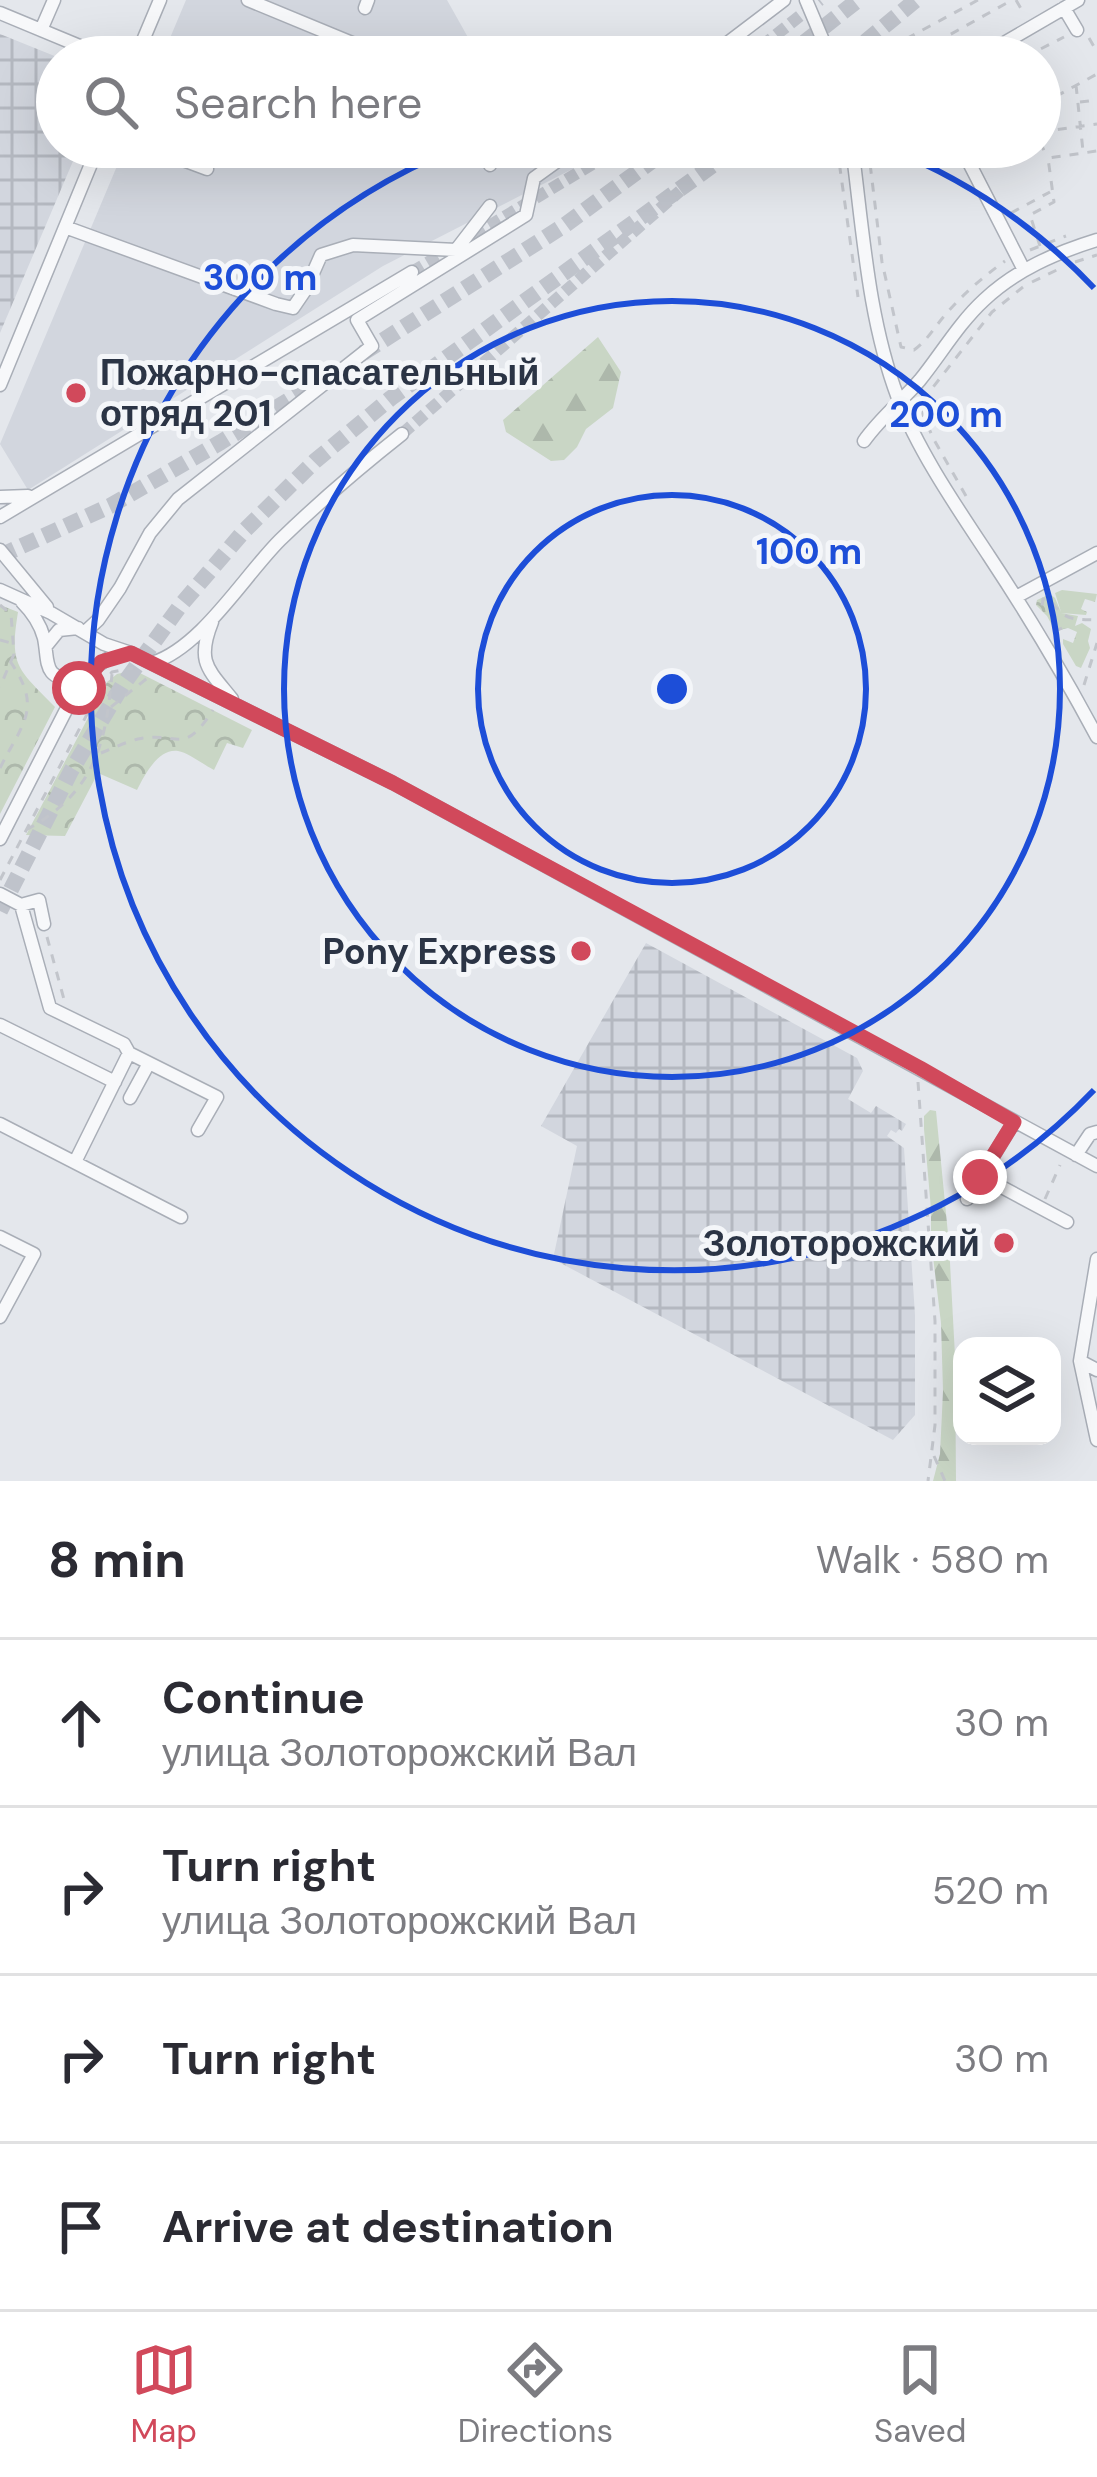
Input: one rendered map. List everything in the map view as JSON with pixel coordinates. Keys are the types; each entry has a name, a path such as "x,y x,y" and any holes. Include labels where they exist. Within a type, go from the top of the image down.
{"street":[{"path":"41,30 54,0"},
{"path":"145,36 160,0"},
{"path":"248,0 335,36"},
{"path":"737,36 784,0"},
{"path":"806,0 821,36"},
{"path":"1017,36 1078,0"},
{"path":"1064,8 1077,30"},
{"path":"0,14 55,36"},
{"path":"0,386 89,168"},
{"path":"46,646 59,630 85,632 98,620 151,532 178,499 372,346 357,320 526,215 534,178 548,168"},
{"path":"855,168 871,292 898,400 953,502 1078,689 1097,737"},
{"path":"972,168 1024,270"},
{"path":"65,227 293,308 321,255 352,245 456,250 490,206"},
{"path":"864,441 982,302 1024,270 1097,240"},
{"path":"0,517 412,272"},
{"path":"151,670 214,616 276,544 334,488 402,434"},
{"path":"0,497 35,496"},
{"path":"0,550 52,613"},
{"path":"1016,597 1097,553"},
{"path":"0,590 131,653 151,670 238,706 378,775 643,926 920,1068 1097,1166"},
{"path":"17,598 36,618 47,666 64,692 65,712"},
{"path":"214,616 203,655 238,706"},
{"path":"0,839 98,656 85,632"},
{"path":"56,676 76,680 109,658 131,653"},
{"path":"0,894 20,905 39,901 44,924"},
{"path":"20,905 50,1008 217,1096 198,1130"},
{"path":"0,1025 115,1082"},
{"path":"75,1162 129,1053"},
{"path":"130,1098 149,1064"},
{"path":"967,1199 1014,1122"},
{"path":"0,1124 181,1217"},
{"path":"1076,1155 1090,1134 1097,1132"},
{"path":"980,1177 1067,1222"},
{"path":"0,1237 34,1254 0,1318"},
{"path":"1097,1259 1080,1361 1097,1440"},
{"path":"1080,1361 1097,1370"}],"path":[{"path":"912,36 978,0"},
{"path":"948,36 1014,0 1031,28"},
{"path":"1061,38 1083,26 1097,52"},
{"path":"1061,93 1097,74"},
{"path":"1076,85 1084,153"},
{"path":"1078,102 1097,100"},
{"path":"1061,129 1097,124"},
{"path":"1061,156 1097,151"},
{"path":"871,168 882,262 901,347"},
{"path":"1040,246 1030,215 1054,202 1049,168"},
{"path":"1008,214 1052,190"},
{"path":"933,438 919,405 992,313 1025,285 1097,255"},
{"path":"1062,628 1054,627 1043,599 1050,599 1067,618 1097,620"},
{"path":"0,605 11,614 14,654 0,687"},
{"path":"0,640 13,644"},
{"path":"1078,689 1097,648"},
{"path":"0,768 29,711 24,682 10,661"},
{"path":"0,880 104,682 112,672 134,668"},
{"path":"109,708 151,670"},
{"path":"25,831 59,808 80,786 99,754 112,672"},
{"path":"99,754 138,740 176,741 198,733 214,709"},
{"path":"44,924 69,1017"},
{"path":"920,1068 917,1091 934,1322 933,1454 928,1481"},
{"path":"933,1454 945,1481"}],"shaded area":[{"path":"186,0 447,0 467,36 171,36"},
{"path":"0,34 36,49 36,168 70,168 0,333"},
{"path":"116,168 574,168 383,266 28,490 0,444"},
{"path":"646,943 857,1058 863,1071 848,1099 871,1113 876,1106 906,1124 902,1131 891,1130 887,1136 904,1148 915,1315 915,1415 893,1440 553,1259 577,1146 541,1126"}],"green space":[{"path":"598,337 621,372 613,408 586,429 564,460 551,461 506,432 503,420"},
{"path":"1055,593 1097,594 1095,602 1085,599 1081,609 1086,615 1061,613 1078,616 1075,626 1082,623 1091,629 1090,648 1081,668 1063,644 1063,639 1073,643 1077,632 1055,631 1036,605 1050,594 1061,612"},
{"path":"0,605 18,612 15,645 19,666 55,707 0,814"},
{"path":"134,670 252,730 243,748 227,743 214,770 171,751 153,764 137,790 98,773 65,836 26,835 107,682"},
{"path":"936,1111 949,1244 956,1481 933,1481 940,1454 943,1391 924,1116"}],"tunnel":[{"path":"775,36 820,0"},
{"path":"813,36 858,0"},
{"path":"872,36 916,0"},
{"path":"412,272 586,168"},
{"path":"363,353 565,225 642,168"},
{"path":"0,911 71,771 122,686 180,606 244,531 315,461 391,398 709,168"},
{"path":"402,434 680,191"},
{"path":"0,556 110,506 331,374"}],"place":[{"name":"Пожарно-спасательный отряд 201","path":"76,393"},
{"name":"Pony Express","path":"581,951"},
{"name":"Золоторожский","path":"1004,1243"}],"route":[{"path":"79,688 101,662 131,653 393,783 920,1068 1014,1122 980,1177"}]}
